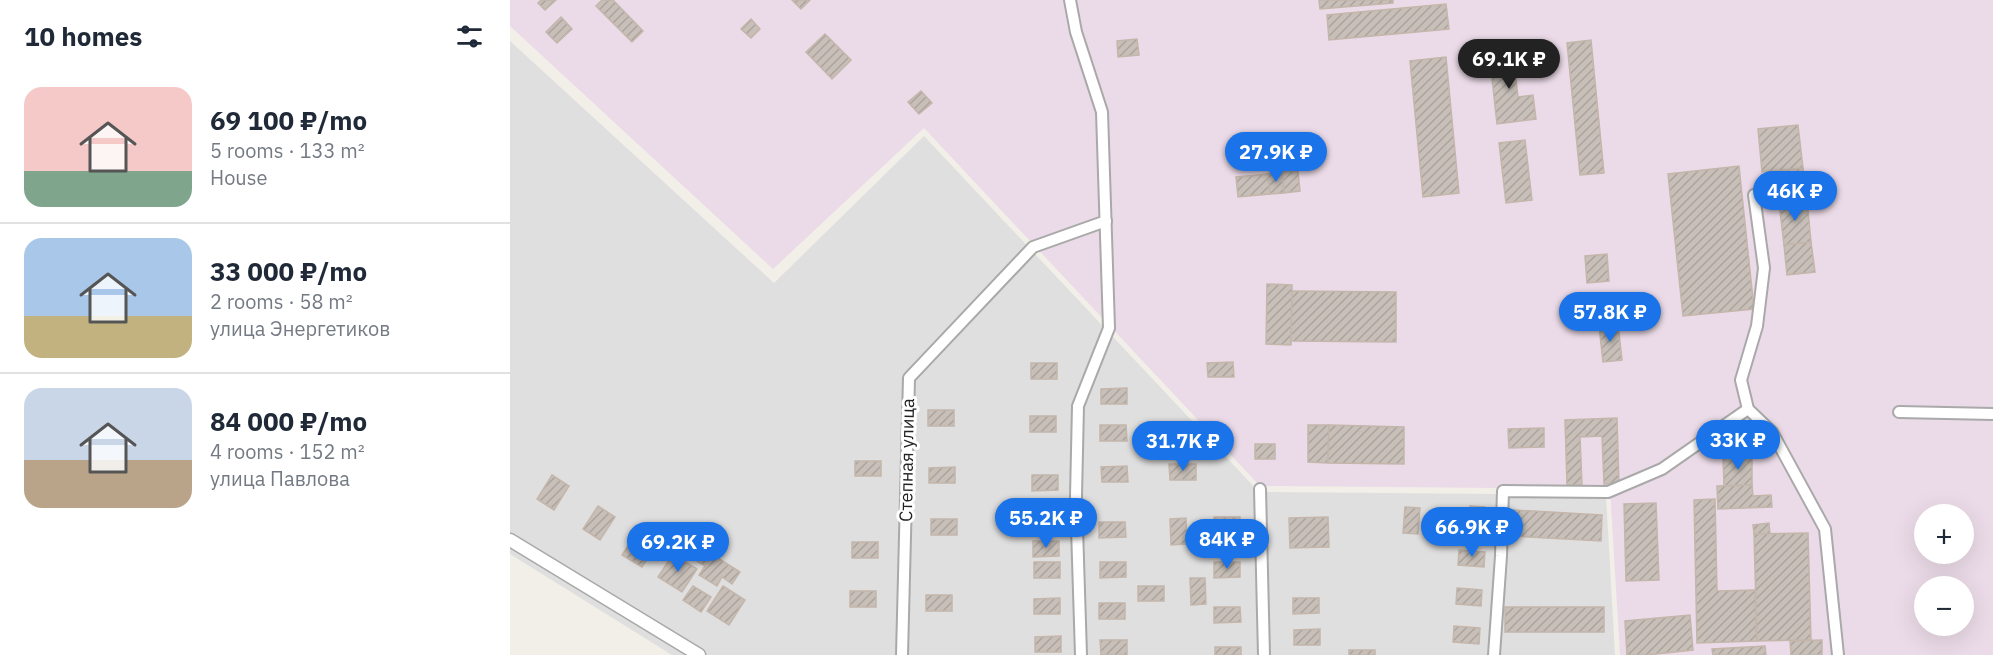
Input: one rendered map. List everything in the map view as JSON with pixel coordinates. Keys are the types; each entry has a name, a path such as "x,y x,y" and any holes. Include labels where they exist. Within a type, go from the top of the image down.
{"street":[{"path":"1070,0 1076,32 1102,112 1109,328 1078,406 1076,496 1081,655"},
{"path":"1754,195 1764,268 1757,326 1742,380 1748,409 1772,432 1825,529 1838,655"},
{"name":"Степная улица","path":"902,655 909,378 1033,247 1106,221"},
{"path":"1494,655 1502,556 1503,490 1608,492 1662,469 1748,409"},
{"path":"1899,412 1993,414"},
{"path":"1260,489 1263,655"},
{"path":"510,540 699,655"}],"shaded area":[{"path":"510,0 1993,0 1993,655 1620,655 1610,489 1260,486 924,128 773,269 510,26"},
{"path":"510,41 774,283 924,136 1259,492 1606,495 1615,655 672,655 510,554"}],"building":[{"path":"541,0 556,0 545,10 538,3"},
{"path":"602,0 613,0 643,31 632,42 596,6"},
{"path":"792,0 810,0 801,9"},
{"path":"1319,0 1393,0 1393,3 1320,9"},
{"path":"1446,4 1449,29 1329,40 1327,15"},
{"path":"561,17 572,29 557,43 546,32"},
{"path":"751,19 760,29 751,38 741,29"},
{"path":"825,34 851,60 832,79 806,52"},
{"path":"1137,39 1139,55 1118,57 1117,41"},
{"path":"1591,40 1604,173 1580,175 1567,43"},
{"path":"1512,48 1518,97 1533,95 1536,119 1497,124 1489,51"},
{"path":"1446,57 1459,193 1423,197 1410,61"},
{"path":"921,91 932,103 919,114 908,102"},
{"path":"1798,125 1803,168 1762,172 1758,129"},
{"path":"1525,140 1532,200 1506,203 1499,143"},
{"path":"1739,166 1754,309 1683,316 1668,174"},
{"path":"1803,168 1807,200 1779,203 1776,171"},
{"path":"1298,171 1300,191 1284,193 1282,172"},
{"path":"1282,172 1284,193 1270,194 1268,174"},
{"path":"1268,174 1270,194 1238,197 1236,177"},
{"path":"1807,200 1811,242 1784,245 1779,203"},
{"path":"1811,242 1815,272 1787,275 1784,245"},
{"path":"1607,254 1609,281 1587,283 1585,256"},
{"path":"1267,284 1292,285 1291,345 1266,344"},
{"path":"1292,291 1396,292 1396,342 1291,341"},
{"path":"1618,324 1622,360 1603,362 1599,326"},
{"path":"1233,362 1234,377 1208,377 1207,363"},
{"path":"1031,363 1057,363 1057,379 1031,379"},
{"path":"1127,388 1127,404 1101,404 1101,389"},
{"path":"928,410 954,410 954,426 928,426"},
{"path":"1030,416 1056,416 1056,432 1030,432"},
{"path":"1617,418 1619,484 1604,484 1602,436 1580,437 1582,485 1567,485 1565,420"},
{"path":"1100,425 1126,425 1127,441 1100,441"},
{"path":"1308,425 1329,425 1328,463 1308,462"},
{"path":"1329,425 1404,427 1404,464 1328,463"},
{"path":"1544,428 1544,447 1509,448 1508,429"},
{"path":"1751,434 1752,456 1723,457 1723,435"},
{"path":"1255,444 1275,444 1275,459 1255,459"},
{"path":"1752,456 1752,485 1724,486 1723,457"},
{"path":"855,461 881,461 881,476 855,476"},
{"path":"1169,464 1196,464 1196,480 1170,480"},
{"path":"1127,466 1128,482 1102,482 1101,467"},
{"path":"955,467 955,483 929,483 929,468"},
{"path":"552,475 569,486 554,510 537,499"},
{"path":"1032,475 1058,475 1058,490 1032,491"},
{"path":"1752,485 1753,496 1771,495 1772,507 1718,509 1717,486"},
{"path":"1715,499 1717,591 1755,590 1757,641 1697,643 1694,500"},
{"path":"1656,503 1659,580 1626,581 1624,504"},
{"path":"598,506 615,517 600,540 583,529"},
{"path":"1470,506 1485,507 1483,533 1468,532"},
{"path":"1405,507 1420,508 1418,534 1403,533"},
{"path":"1513,510 1602,515 1601,541 1511,536"},
{"path":"1214,517 1240,517 1240,533 1214,533"},
{"path":"1328,517 1329,547 1290,548 1289,518"},
{"path":"1186,518 1187,544 1171,545 1170,519"},
{"path":"931,519 957,519 957,535 931,535"},
{"path":"1033,520 1059,520 1060,536 1033,536"},
{"path":"1099,522 1125,522 1126,537 1099,538"},
{"path":"1769,523 1770,534 1754,534 1753,525"},
{"path":"1808,533 1811,640 1757,641 1754,534"},
{"path":"635,535 655,547 642,567 622,555"},
{"path":"1033,541 1059,541 1059,556 1033,557"},
{"path":"852,542 878,542 878,558 852,558"},
{"path":"699,546 740,572 732,584 722,577 717,586 699,575 705,566 692,558"},
{"path":"1459,550 1485,552 1484,567 1458,565"},
{"path":"673,554 697,569 682,592 658,577"},
{"path":"1034,562 1060,562 1060,578 1034,578"},
{"path":"1100,562 1126,562 1126,577 1100,578"},
{"path":"1214,562 1240,562 1240,577 1214,578"},
{"path":"1190,578 1205,578 1206,604 1191,605"},
{"path":"693,586 711,597 701,612 683,600"},
{"path":"723,586 745,600 729,625 707,611"},
{"path":"1138,586 1164,586 1164,601 1138,601"},
{"path":"1457,588 1482,590 1481,606 1456,604"},
{"path":"850,591 876,591 876,607 850,607"},
{"path":"926,595 952,595 952,611 926,611"},
{"path":"1060,598 1060,614 1034,614 1034,599"},
{"path":"1293,598 1319,598 1319,613 1293,614"},
{"path":"1099,603 1125,603 1125,619 1099,619"},
{"path":"1214,607 1240,607 1241,622 1214,623"},
{"path":"1505,607 1604,607 1604,632 1505,632"},
{"path":"1690,615 1693,650 1627,655 1625,621"},
{"path":"1454,626 1480,628 1479,644 1453,642"},
{"path":"1320,629 1320,645 1294,645 1294,630"},
{"path":"1061,636 1061,652 1035,652 1035,637"},
{"path":"1100,640 1127,640 1127,655 1101,655"},
{"path":"1822,640 1822,655 1791,655 1790,641"},
{"path":"1765,646 1766,655 1713,655 1712,649"},
{"path":"1215,647 1241,647 1241,655 1215,655"},
{"path":"1349,650 1375,650 1375,655 1349,655"}]}
